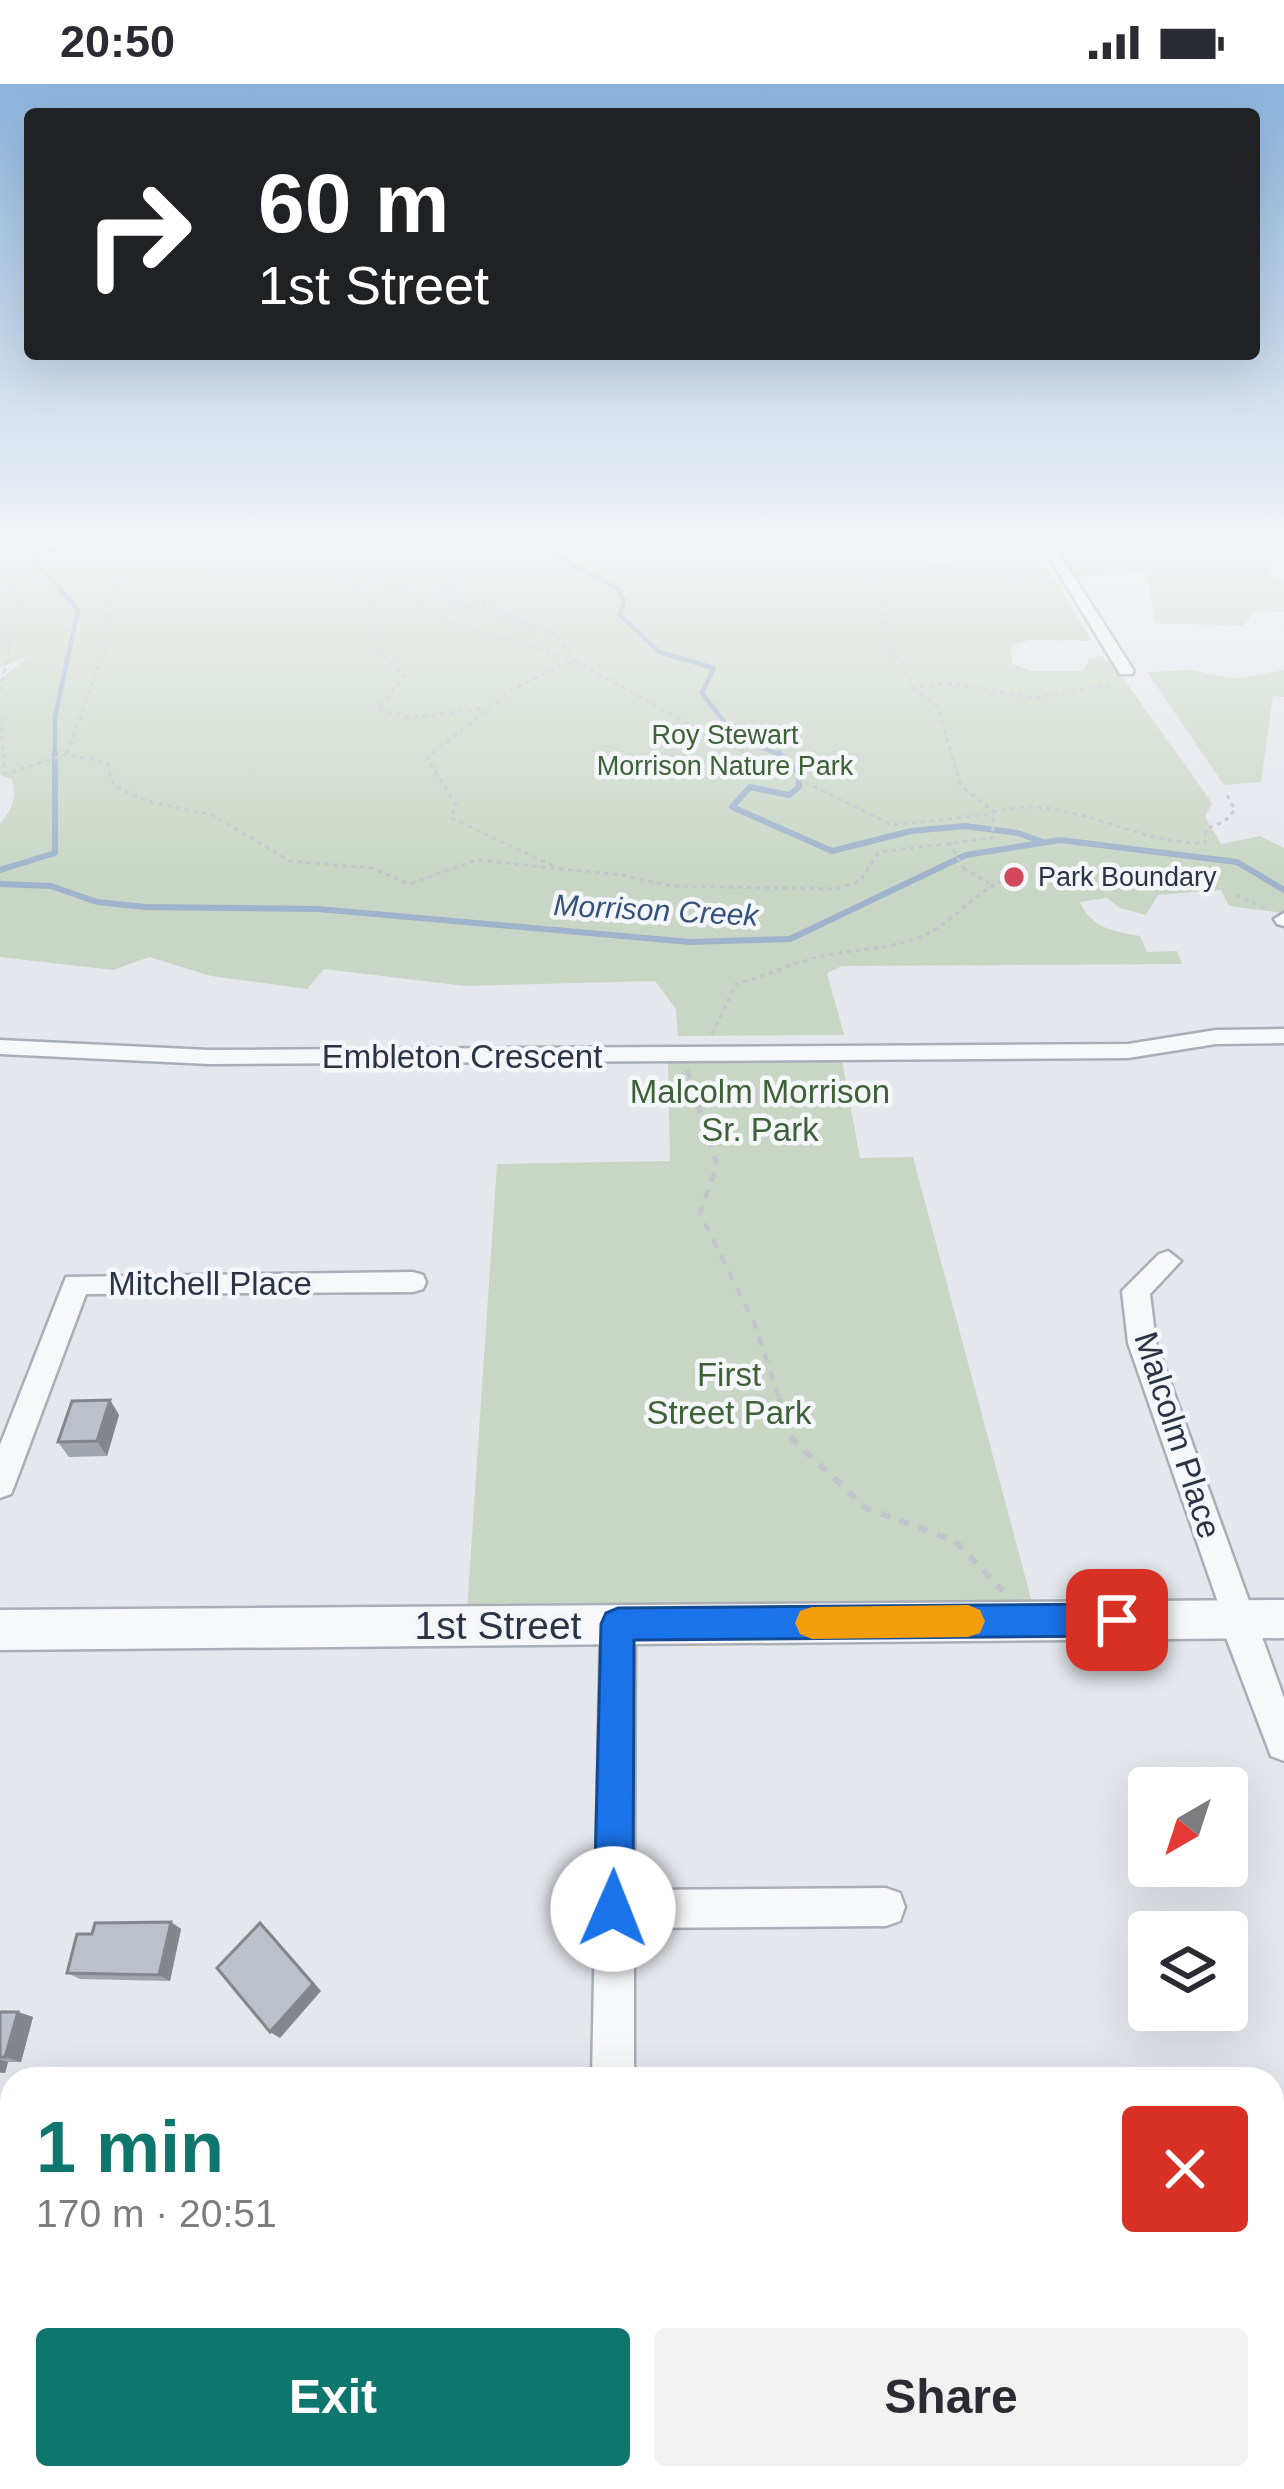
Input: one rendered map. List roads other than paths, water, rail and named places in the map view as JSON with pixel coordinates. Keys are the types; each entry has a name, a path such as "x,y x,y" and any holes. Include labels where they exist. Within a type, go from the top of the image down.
{"street":[{"path":"1114,651 1126,671"},
{"name":"Embleton Crescent","path":"0,1047 50,1046 141,1057 1128,1052 1216,1037 1284,1036"},
{"name":"Malcolm Place","path":"1168,1261 1136,1292 1142,1342 1238,1619"},
{"name":"Mitchell Place","path":"0,1484 76,1284 413,1282"},
{"path":"1238,1619 1284,1743"},
{"name":"1st Street","path":"0,1630 1284,1619"},
{"path":"613,2067 618,1624"},
{"path":"613,1909 886,1907"}],"waterway":[{"path":"0,870 55,853 55,717 69,651"},
{"path":"658,651 714,668 702,693 735,736 782,756"},
{"path":"779,753 782,756"},
{"path":"782,756 799,774 799,787 789,795 750,787 732,807 832,851 911,831 965,826 1018,833 1043,842"},
{"name":"Morrison Creek","path":"0,884 51,886 97,902 145,907 318,909 690,942 790,939 966,855 1060,840 1237,862 1284,890"}],"place":[{"name":"Park Boundary","path":"1014,877"}],"park label":[{"name":"Roy Stewart Morrison Nature Park","path":"725,750"},
{"name":"Malcolm Morrison Sr. Park","path":"760,1110"},
{"name":"First Street Park","path":"729,1393"}]}
